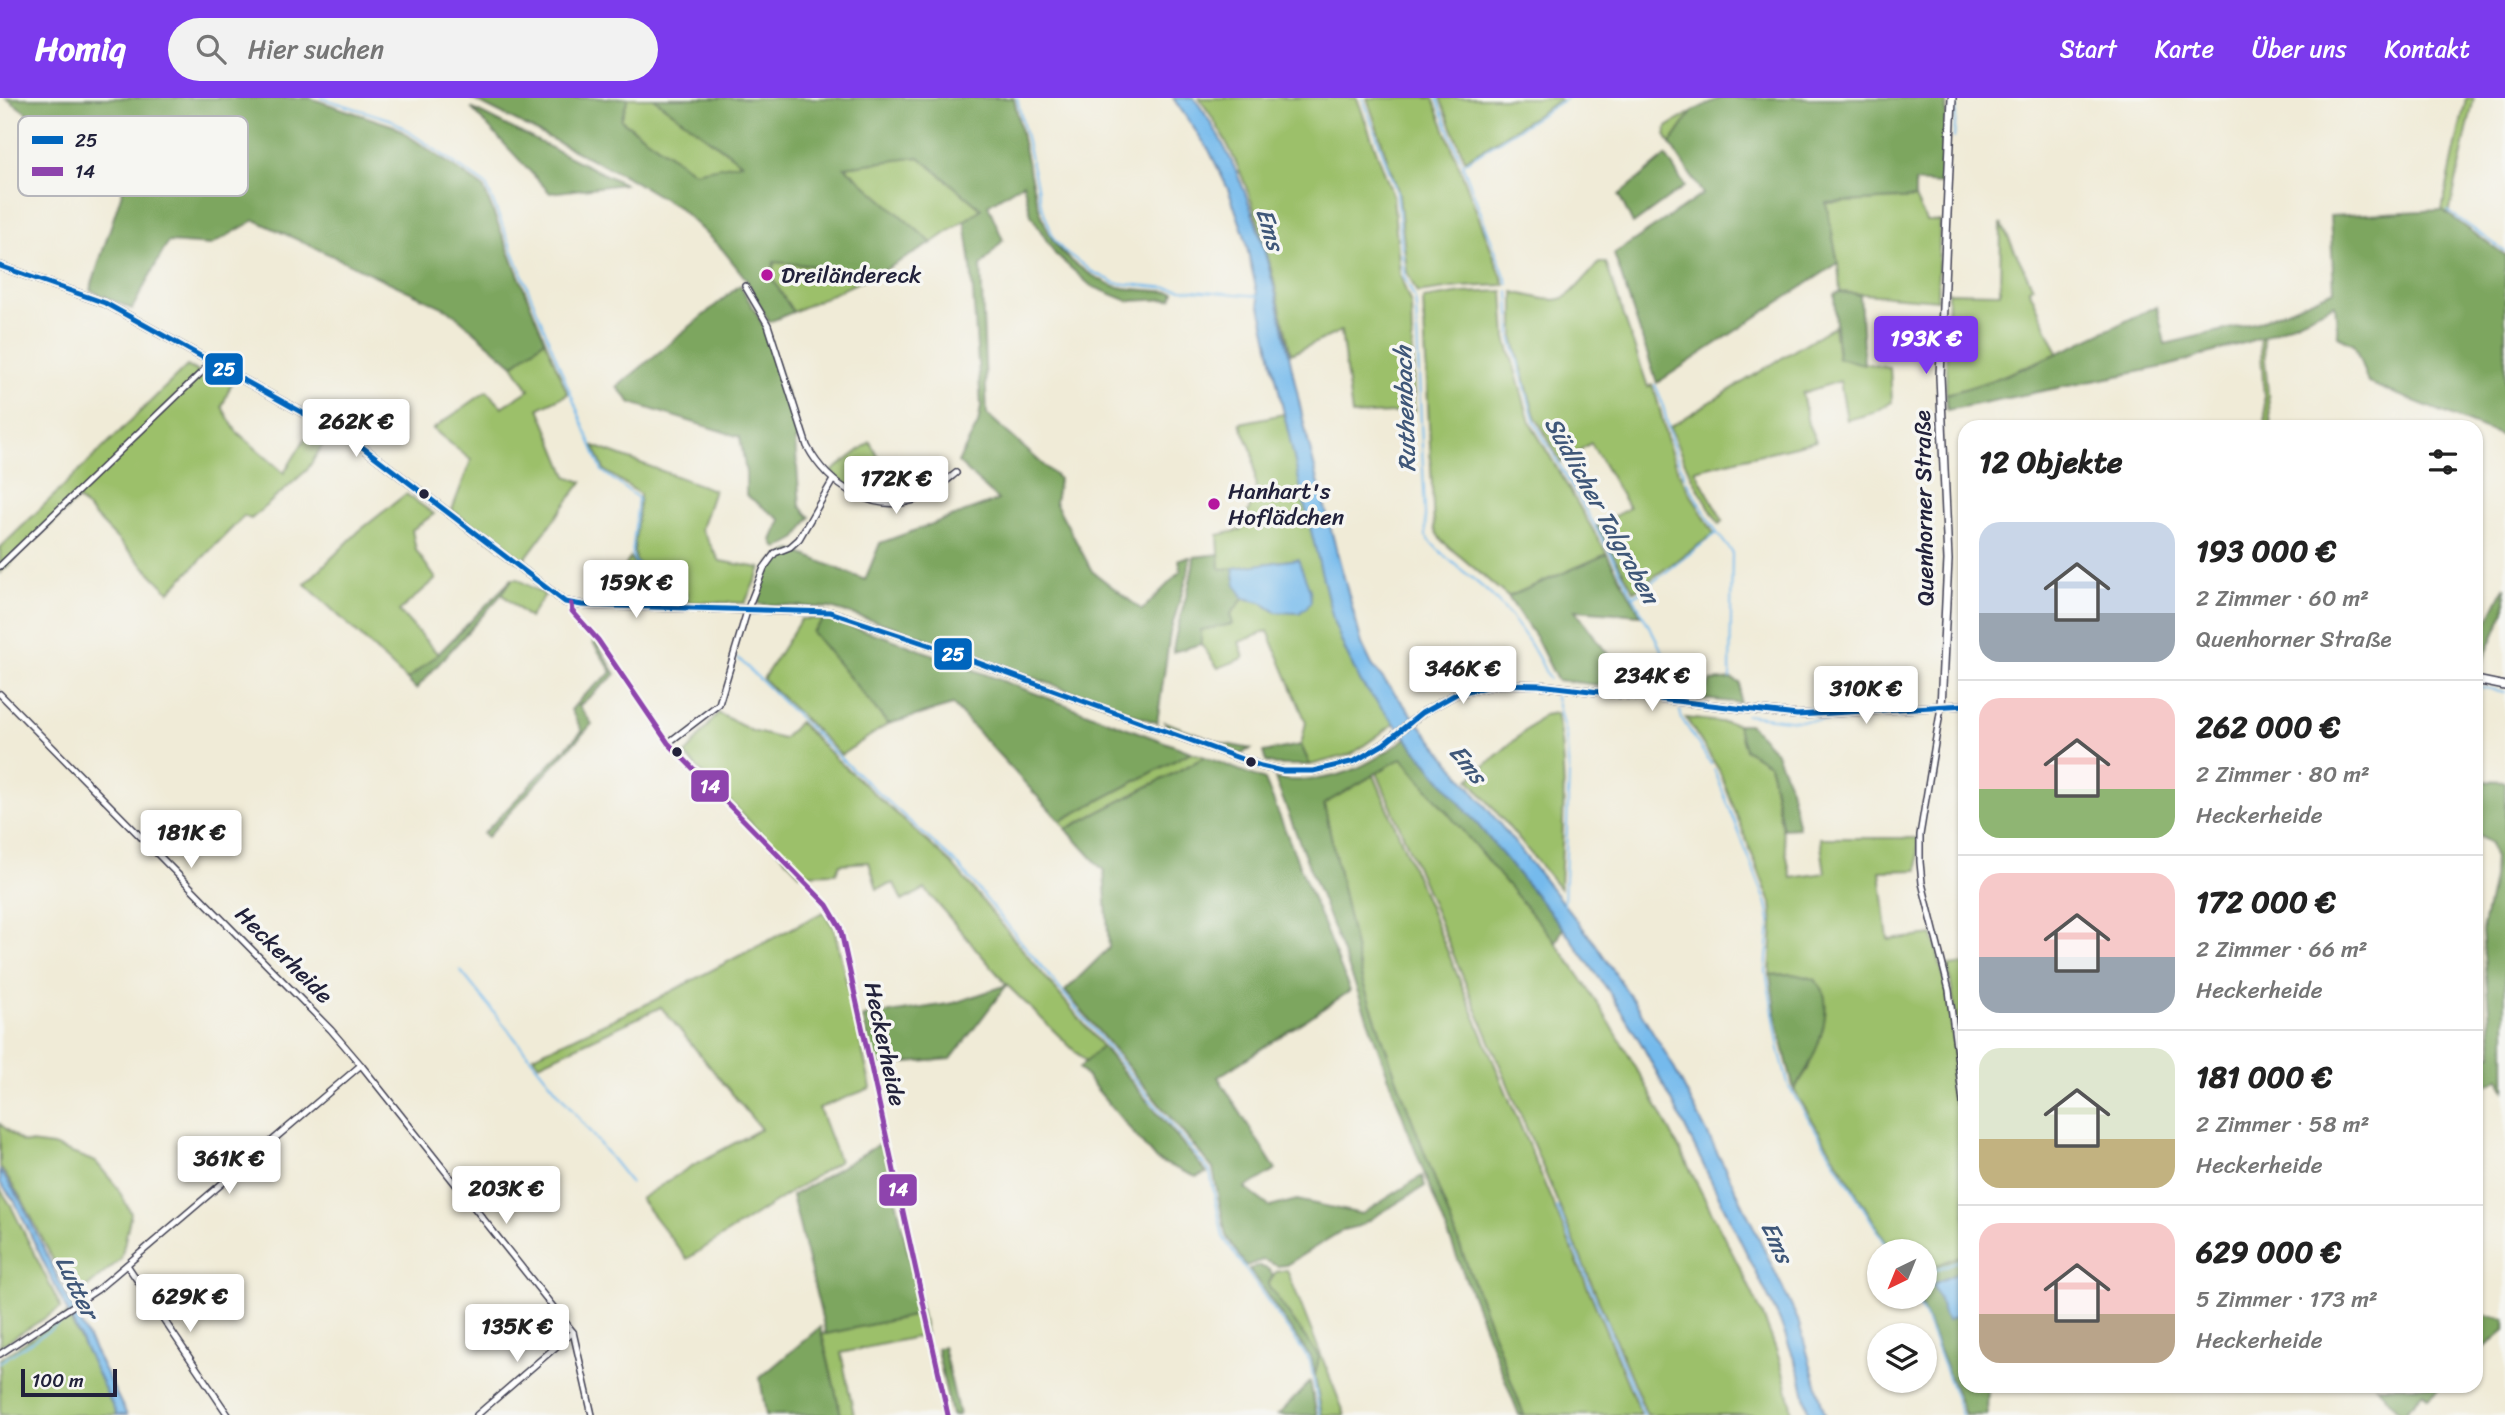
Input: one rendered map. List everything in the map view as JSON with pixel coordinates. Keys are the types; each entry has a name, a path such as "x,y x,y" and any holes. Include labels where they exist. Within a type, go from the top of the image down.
{"main road":[{"name":"Quenhorner Straße","path":"1941,707 1948,560 1940,376 1952,98"},
{"name":"Heckerheide","path":"0,265 105,303 357,443 554,596 571,604 830,612 945,650 1261,766 1298,772 1330,769 1355,761 1419,715 1458,693 1500,684 1517,683 1797,715 1958,706"},
{"path":"2483,681 2505,686"}],"street":[{"path":"745,286 768,326 803,437 812,455 833,480 870,501 896,503 928,494 956,473"},
{"path":"0,566 204,370 210,360"},
{"path":"668,743 719,704 748,608 764,569 772,556 799,540 833,480"},
{"name":"Heckerheide","path":"571,604 572,611 598,640 668,743 827,905 841,927 948,1415"},
{"name":"Heckerheide","path":"0,694 321,1020 361,1065 573,1332 592,1415"},
{"path":"1941,707 1920,835 1920,862 1950,990 1958,1059"},
{"path":"0,1354 78,1303 127,1265 361,1065"},
{"path":"127,1265 228,1415"},
{"path":"477,1415 573,1332"}],"green space":[{"path":"6,98 310,98 394,126 483,187 545,340 513,365 449,310 255,220 211,245 168,242 132,309 90,290 121,196 248,196 248,116 31,116"},
{"path":"470,98 628,98 621,120 694,172 742,163 653,98 1014,98 1037,202 1052,239 1061,251 1086,272 1115,286 1174,292 1172,299 1128,301 1091,286 1055,254 1031,215 1023,183 988,205 1003,240 981,266 987,414 1059,479 1055,502 1092,571 1142,610 1181,571 1179,559 1190,557 1188,573 1170,633 1157,723 895,627 830,608 759,604 756,597 768,568 784,553 793,550 865,580 880,543 998,500 958,462 978,424 981,406 971,265 965,221 981,209 919,157 845,167 932,243 881,272 774,262 772,278 793,312 769,322 746,279 722,249 679,208 627,177"},
{"path":"628,98 653,98 743,164 694,172 621,120"},
{"path":"1199,98 1357,98 1393,196 1400,275 1411,305 1414,412 1352,415 1341,331 1291,354 1267,254 1247,188 1218,127"},
{"path":"1367,98 1433,98 1505,285 1417,293 1407,272 1399,194"},
{"path":"1440,98 1558,98 1560,100 1465,160"},
{"path":"1720,98 1947,98 1941,184 1915,182 1915,198 1826,203 1838,263 1657,383 1614,254 1703,194 1670,144 1693,111"},
{"path":"2466,98 2474,98 2449,215 2442,210"},
{"path":"471,108 624,184 550,193"},
{"path":"1693,111 1670,144 1665,135 1667,127"},
{"path":"1666,156 1685,186 1633,224 1619,195"},
{"path":"919,157 981,209 932,243 844,167"},
{"path":"1915,198 1926,221 1940,221 1937,300 1840,292 1838,263 1826,203"},
{"path":"2442,210 2505,255 2505,437 2483,428 2483,420 2462,420 2368,383 2354,344 2338,336 2335,304 2263,337 2168,366 1947,410 1946,394 2027,367 2157,306 2165,344 2258,322 2334,290 2330,216"},
{"path":"2001,223 2033,287 2029,289 2058,353 1983,384 1946,394 1948,292 2000,293"},
{"path":"774,262 881,272 793,312 771,278"},
{"path":"1599,263 1606,263 1648,387 1652,385 1655,393 1674,461 1714,534 1634,591 1597,526 1629,508 1591,443 1561,462 1535,416 1514,340 1514,292 1545,299 1563,298"},
{"path":"740,285 764,327 801,438 795,440 800,506 810,517 797,538 779,548 775,547 772,540 781,520 746,495 746,473 740,437 631,403 617,387"},
{"path":"1503,291 1506,338 1530,422 1607,554 1508,597 1441,540 1434,529 1423,299"},
{"path":"1840,292 1860,295 1864,364 1838,358 1834,294"},
{"path":"1834,326 1838,358 1890,368 1892,402 1873,413 1847,420 1840,381 1802,393 1808,424 1816,441 1695,470 1723,521 1719,524 1686,465 1670,427"},
{"path":"2263,337 2270,420 2266,420 2260,338"},
{"path":"545,340 568,394 539,408 567,476 582,482 524,560 517,561 452,510 471,460 433,429 487,391 502,407 529,390 513,365"},
{"path":"187,366 206,376 222,377 232,382 222,407 236,431 284,473 311,429 327,438 307,470 251,519 244,516 169,592 78,499 0,573 0,548"},
{"path":"1284,414 1335,623 1361,683 1395,723 1352,754 1310,765 1301,745 1306,722 1268,631 1239,642 1244,658 1218,668 1201,644 1200,630 1233,624 1230,615 1244,598 1261,602 1276,612 1298,559 1220,570 1218,535 1241,530 1256,492 1253,453 1240,423"},
{"path":"870,442 901,499 881,499 863,494 831,472"},
{"path":"594,446 714,490 701,529 720,561 761,568 745,603 688,602 686,593 681,588 636,562 634,552 640,494 604,470"},
{"path":"406,494 434,514 412,530 416,550 436,579 399,611 438,654 407,680 305,584 359,531"},
{"path":"1219,554 1220,569 1233,568 1236,585 1244,598 1230,615 1233,624 1201,630 1201,644 1173,652 1194,557"},
{"path":"1607,554 1641,615 1575,610 1609,656 1664,662 1675,682 1665,693 1557,680 1536,638 1508,597"},
{"path":"630,557 642,570 674,588 684,602 608,601"},
{"path":"512,579 517,579 545,595 529,618 502,594"},
{"path":"512,579 502,594 416,689 407,680 438,654"},
{"path":"2505,586 2505,610 2483,661 2483,631"},
{"path":"801,619 824,619 813,632 888,724 841,755 763,679"},
{"path":"824,619 886,637 1191,752 1060,821 953,705 888,724 812,632"},
{"path":"593,637 616,674 579,706 592,724 487,837 483,834 582,731 571,710 583,696 612,672 593,643"},
{"path":"1732,679 1740,683 1740,703 1684,697 1683,688 1706,689 1711,681"},
{"path":"718,713 752,731 783,739 799,722 952,864 1102,1046 1086,1062 1007,985 925,889 902,901 894,883 877,889 869,862 840,864 836,873 800,874 685,755"},
{"path":"1556,713 1564,779 1560,889 1469,779 1544,715"},
{"path":"1686,718 1737,724 1745,749 1770,765 1791,878 1825,873 1820,838 1917,838 1918,870 1880,871 1888,940 1933,935 1947,991 1958,1083 1958,1257 1937,1265 1937,1239 1885,1239 1794,1090 1808,1069 1824,1021 1793,974 1770,975 1773,924 1771,903 1719,770"},
{"path":"1165,722 1225,744 1251,749 1240,754 1167,728"},
{"path":"1737,724 1749,724 1775,751 1789,783 1799,828 1783,829 1770,765 1745,749"},
{"path":"1406,738 1563,928 1556,943 1402,758 1324,804 1362,980 1524,1415 1519,1415 1412,1142 1356,987 1275,779 1313,780 1345,773 1375,759"},
{"path":"1301,745 1310,765 1276,765 1266,762 1263,752"},
{"path":"1191,752 1205,757 1066,829 1060,821"},
{"path":"1205,757 1265,780 1350,991 1218,1077 1276,1170 1245,1188 1270,1207 1297,1200 1362,1214 1422,1176 1425,1186 1359,1226 1343,1230 1286,1265 1278,1266 1263,1260 1246,1266 1226,1236 1213,1169 1065,991 1109,948 1104,871 1066,829"},
{"path":"1402,757 1551,937 1613,1027 1751,1290 1781,1364 1792,1415 1647,1415 1377,773"},
{"path":"1374,775 1641,1415 1524,1415 1362,980 1324,804"},
{"path":"2483,781 2505,782 2505,1092 2499,1078 2483,1087 2483,1056 2493,1054 2483,942 2483,926 2493,878 2494,856 2491,843 2483,839"},
{"path":"823,912 834,928 871,1088 819,1108 839,1161 687,1259 640,1199 690,1167 761,1129 661,1007 539,1064 533,1056 651,1002"},
{"path":"1958,965 1958,1034 1956,1016 1948,966"},
{"path":"1793,974 1815,979 1824,995 1826,1010 1817,1046 1794,1090 1777,1022 1770,975"},
{"path":"1007,985 951,1059 874,1066 863,1017 954,1003"},
{"path":"1102,1046 1207,1173 1196,1177 1156,1160 1079,1068"},
{"path":"0,1124 22,1142 53,1146 96,1162 117,1187 131,1213 121,1259 73,1299 22,1199 0,1167"},
{"path":"883,1142 922,1314 826,1334 792,1196"},
{"path":"0,1189 61,1308 0,1346"},
{"path":"1958,1257 1958,1273 1937,1282 1937,1265"},
{"path":"1259,1266 1268,1269 1273,1275 1268,1285 1319,1357 1315,1376 1312,1360 1249,1269"},
{"path":"1287,1270 1345,1415 1322,1415 1315,1376 1319,1357 1268,1285 1276,1272"},
{"path":"1937,1294 1947,1320 1958,1314 1958,1393 1988,1393 1987,1415 1965,1415 1937,1345 1937,1323 1928,1323 1923,1309 1937,1309"},
{"path":"67,1314 117,1415 0,1415 0,1359"},
{"path":"922,1314 926,1335 841,1353 854,1415 841,1415 822,1334"},
{"path":"2483,1314 2505,1319 2505,1330 2483,1349"},
{"path":"820,1327 841,1415 766,1415 760,1378"},
{"path":"943,1346 959,1415 951,1415 937,1349"},
{"path":"1310,1382 1317,1415 1278,1415"},
{"path":"2383,1393 2422,1393 2401,1415"}],"water":[{"path":"1173,98 1194,98 1218,135 1253,214 1277,300 1325,509 1362,644 1372,665 1595,943 1642,1014 1672,1064 1798,1320 1825,1415 1809,1415 1800,1374 1779,1319 1673,1103 1610,993 1563,928 1361,683 1334,623 1304,503 1244,234 1228,189 1209,150"},
{"path":"1298,559 1310,590 1311,601 1299,613 1276,612 1261,602 1244,598 1236,585 1233,568"},
{"path":"0,1171 20,1199 127,1415 117,1415 14,1200 0,1183"},
{"path":"1958,1273 1958,1315 1947,1321 1937,1295 1937,1282"}],"waterway":[{"path":"322,98 392,120 486,185 602,471 638,498 632,554 635,563 679,590 685,601"},
{"path":"1017,98 1041,204 1054,239 1062,249 1091,271 1116,283 1259,296"},
{"name":"Ruthenbach","path":"1363,98 1397,193 1404,276 1415,299 1426,536 1441,553 1486,590 1510,616 1525,636 1549,679"},
{"name":"Südlicher Talgraben","path":"1437,98 1508,284"},
{"path":"1464,163 1567,98"},
{"path":"1954,138 1957,98"},
{"path":"2448,211 2505,251"},
{"name":"Südlicher Talgraben","path":"1509,292 1511,338 1535,423 1611,554 1681,687 1682,696"},
{"path":"1633,597 1717,533 1678,460 1655,385"},
{"path":"1717,533 1732,552 1730,678"},
{"path":"738,658 838,756 959,866 1210,1172 1223,1237 1310,1361 1320,1415"},
{"path":"2483,687 2505,692"},
{"name":"Ruthenbach","path":"1555,694 1566,736 1569,773 1564,905"},
{"name":"Südlicher Talgraben","path":"1680,711 1682,719 1711,764"},
{"path":"1746,715 1797,721 1828,720"},
{"name":"Südlicher Talgraben","path":"1714,769 1767,904 1770,922 1766,971 1779,1049 1789,1087 1883,1239"},
{"path":"460,970 631,1183"},
{"path":"1557,1207 1644,1415"},
{"path":"1937,1269 1958,1261"},
{"name":"Südlicher Talgraben","path":"1921,1309 1962,1415"},
{"name":"Lutter","path":"0,1362 70,1317"}],"transit line":[{"name":"25","path":"0,266 105,303 357,443 565,602 582,605 830,612 932,646 1261,766 1283,771 1313,771 1355,761 1384,744 1422,713 1458,693 1500,684 1539,685 1797,715 1958,705"},
{"name":"14","path":"571,604 572,611 598,640 668,743 827,905 840,927 948,1415"}],"place":[{"name":"Dreiländereck","path":"767,275"},
{"name":"Hanhart's Hoflädchen","path":"1214,504"}],"water label":[{"name":"Ems","path":"1270,229"},
{"name":"Ems","path":"1468,764"},
{"name":"Ems","path":"1777,1242"}]}
